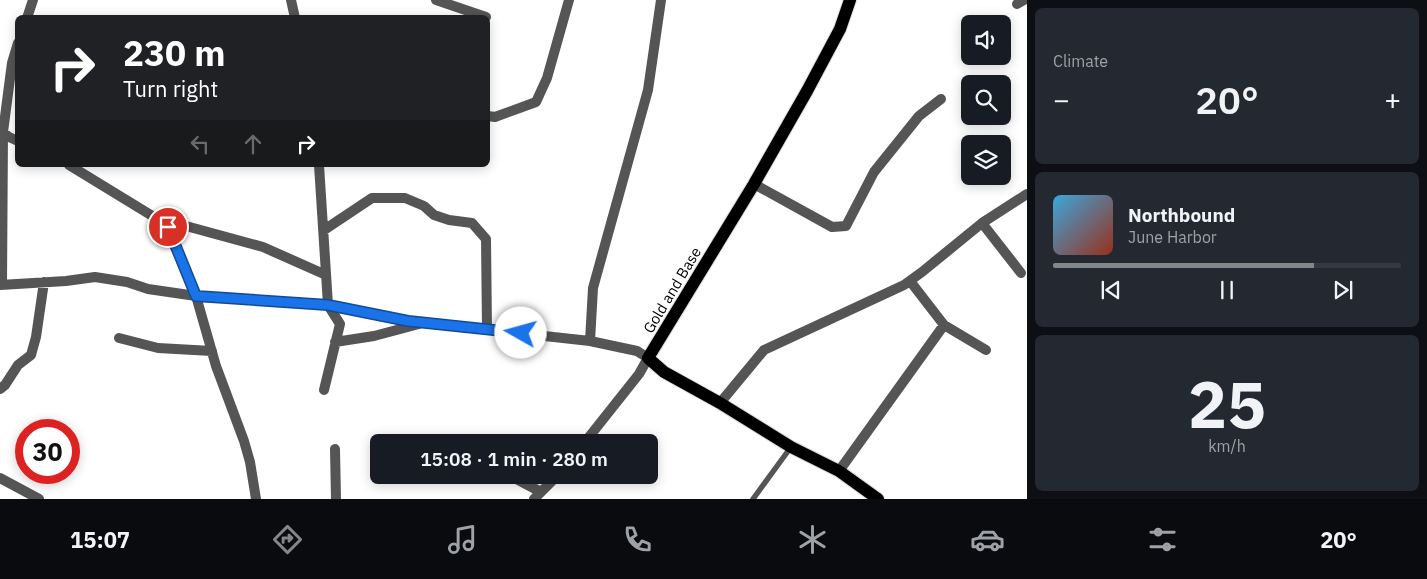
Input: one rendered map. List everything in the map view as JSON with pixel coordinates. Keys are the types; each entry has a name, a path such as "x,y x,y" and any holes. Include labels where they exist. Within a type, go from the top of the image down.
{"main road":[{"name":"Gold and Base","path":"648,358 754,184 834,40 850,0"},
{"path":"648,358 664,372 720,403 791,447 839,471 878,499"}],"street":[{"path":"28,15 33,0"},
{"path":"292,0 294,15"},
{"path":"436,0 483,15"},
{"path":"490,116 495,117 536,102 547,78 569,0"},
{"path":"590,341 593,288 648,90 661,0"},
{"path":"15,54 4,101 1,285 96,277 127,282 148,289 196,296 328,305 424,323 590,341 638,351 648,358 639,374 591,434"},
{"path":"754,184 832,226 846,226 874,172 919,116 941,99"},
{"path":"4,132 15,140"},
{"path":"72,167 168,227 196,296 212,351 244,440 256,499"},
{"path":"319,167 328,305 340,324 324,390"},
{"path":"720,403 764,350 910,281 982,223 1027,194"},
{"path":"324,230 372,198 405,198 424,206 434,215 450,220 472,223 486,239 487,329"},
{"path":"159,220 175,222 263,247 326,275"},
{"path":"982,223 1021,273"},
{"path":"910,281 944,325 986,350"},
{"path":"0,389 5,385 18,365 31,355 36,337 44,282"},
{"path":"335,342 374,336 424,323"},
{"path":"839,471 944,325"},
{"path":"119,338 158,348 212,351"},
{"path":"335,449 336,499"},
{"path":"0,478 39,499"},
{"path":"521,484 538,496 549,484"}],"lane":[{"path":"753,499 791,447"}],"route":[{"path":"168,227 196,296 328,305 408,321 521,333"}]}
